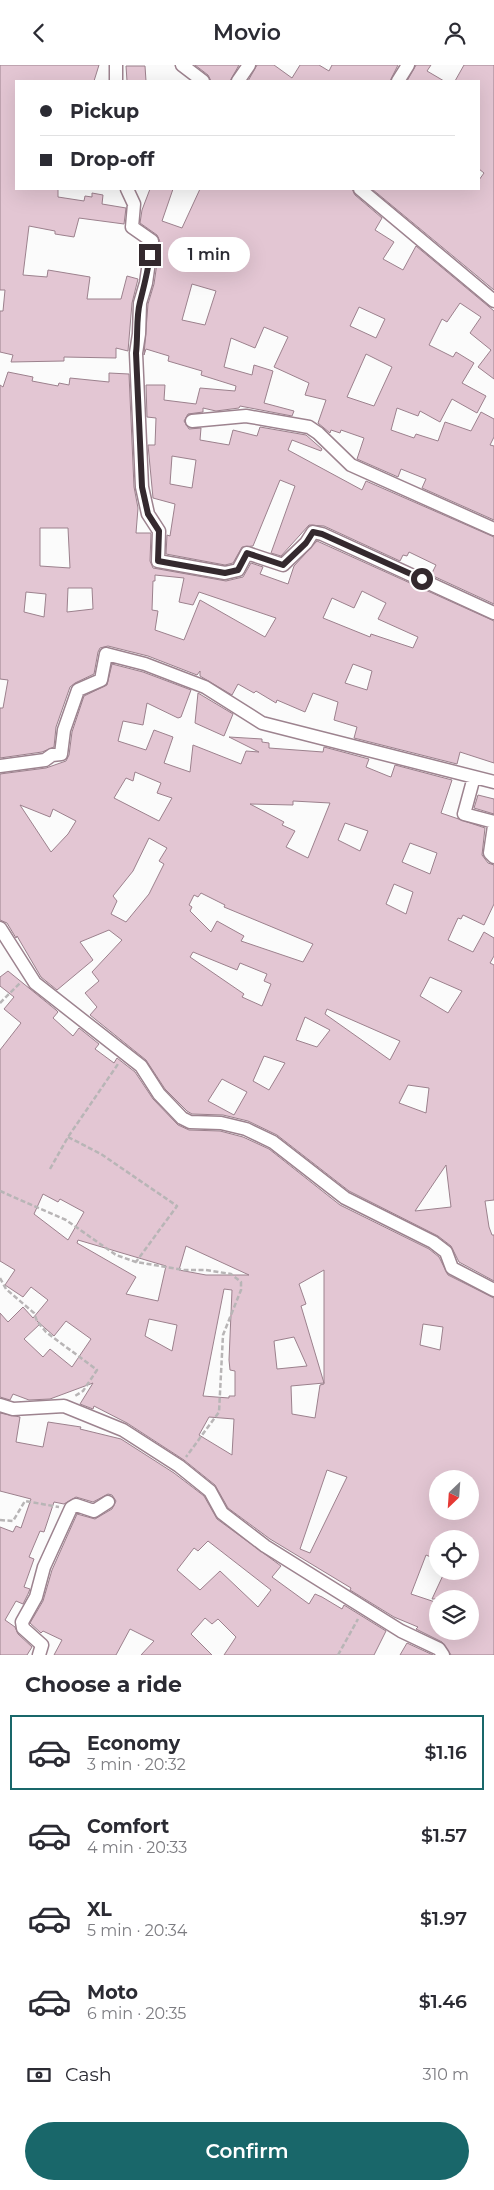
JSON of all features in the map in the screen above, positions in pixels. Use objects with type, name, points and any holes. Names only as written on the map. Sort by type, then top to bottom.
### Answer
[{"type":"street","points":[[116,65],[116,80]]},
{"type":"street","points":[[182,65],[202,80]]},
{"type":"street","points":[[239,80],[249,65]]},
{"type":"street","points":[[399,80],[408,65]]},
{"type":"street","points":[[127,190],[134,204],[132,227],[152,241],[146,283],[140,303],[136,353],[142,487],[148,514],[159,531],[158,561],[225,573],[238,570],[247,553],[283,565],[306,543],[313,532],[322,534],[494,613]]},
{"type":"street","points":[[361,190],[494,301]]},
{"type":"street","points":[[192,421],[246,416],[309,427],[352,465],[494,529]]},
{"type":"street","points":[[0,766],[45,760],[52,755],[61,753],[64,731],[78,690],[101,680],[106,654],[144,664],[206,687],[262,723],[494,782]]},
{"type":"street","points":[[474,777],[464,814],[494,822]]},
{"type":"street","points":[[494,827],[490,853],[494,857]]},
{"type":"street","points":[[0,928],[35,983],[141,1066],[159,1094],[182,1117],[190,1122],[221,1123],[246,1129],[273,1142],[344,1198],[433,1242],[446,1252],[452,1268],[494,1290]]},
{"type":"street","points":[[0,1405],[12,1409],[68,1408],[123,1430],[179,1466],[210,1491],[222,1513],[265,1546],[364,1609],[401,1631],[438,1649],[444,1655]]},
{"type":"street","points":[[39,1655],[42,1645],[23,1628],[22,1622],[36,1597],[44,1567],[71,1509],[76,1505],[94,1511],[108,1502]]},
{"type":"path","points":[[0,1003],[30,975]]},
{"type":"path","points":[[50,1169],[68,1137],[125,1054]]},
{"type":"path","points":[[68,1137],[108,1159],[177,1206],[136,1263]]},
{"type":"path","points":[[0,1191],[66,1220],[116,1255],[136,1263],[231,1274],[241,1282],[241,1291],[223,1335],[219,1412],[179,1466]]},
{"type":"path","points":[[0,1278],[6,1289],[34,1313],[37,1321],[46,1332],[97,1370],[68,1408]]},
{"type":"path","points":[[0,1520],[13,1521],[25,1501],[71,1509]]},
{"type":"path","points":[[338,1655],[364,1609]]},
{"type":"building","points":[[0,65],[99,65],[94,80],[15,80],[15,190],[58,190],[58,197],[84,201],[85,196],[92,197],[92,193],[103,195],[102,204],[126,208],[124,224],[79,218],[74,237],[55,234],[55,231],[29,226],[23,275],[47,277],[48,270],[90,277],[87,299],[121,299],[127,276],[138,279],[132,303],[128,351],[116,348],[116,358],[64,357],[64,361],[11,362],[13,355],[0,352],[0,311],[3,311],[5,290],[0,290]]},
{"type":"building","points":[[195,65],[239,65],[231,80],[210,80],[208,75]]},
{"type":"building","points":[[257,65],[274,65],[292,78],[300,65],[319,65],[329,71],[332,65],[398,65],[390,80],[249,80]]},
{"type":"building","points":[[416,65],[431,65],[427,71],[442,80],[408,80]]},
{"type":"building","points":[[464,65],[494,65],[494,290],[373,190],[480,190],[480,179],[484,173],[480,170],[480,80],[456,80]]},
{"type":"building","points":[[126,66],[145,66],[146,80],[127,80]]},
{"type":"building","points":[[150,190],[173,190],[162,221],[182,228],[200,190],[352,190],[355,195],[382,218],[375,230],[394,242],[383,259],[403,270],[416,246],[494,311],[494,379],[478,367],[491,350],[470,333],[481,317],[460,303],[447,322],[442,319],[429,345],[453,357],[456,352],[474,363],[462,383],[486,396],[477,413],[452,399],[440,422],[420,411],[418,416],[397,408],[391,430],[414,438],[416,434],[438,441],[445,422],[471,431],[481,412],[494,419],[494,437],[490,445],[494,446],[494,520],[422,488],[426,479],[401,469],[398,477],[357,459],[364,438],[341,430],[340,433],[331,430],[330,433],[318,423],[326,400],[305,395],[309,383],[274,367],[288,337],[264,327],[255,348],[231,338],[224,367],[252,375],[254,365],[273,371],[264,403],[294,411],[292,416],[240,406],[239,408],[216,411],[203,408],[203,412],[188,414],[184,421],[189,429],[201,428],[200,440],[229,445],[233,430],[257,436],[260,427],[306,435],[322,449],[321,451],[292,440],[288,450],[362,490],[366,481],[494,537],[494,604],[431,575],[436,565],[409,552],[407,556],[403,555],[400,561],[324,526],[309,525],[281,556],[271,553],[295,486],[280,480],[253,546],[242,547],[233,563],[225,565],[166,554],[167,535],[170,536],[175,504],[153,498],[148,445],[155,445],[156,418],[147,417],[146,385],[165,385],[164,400],[196,404],[200,388],[235,391],[236,386],[201,375],[202,371],[168,361],[169,356],[146,349],[144,355],[148,304],[154,284],[160,242],[157,235],[140,223],[142,210]],"holes":[[[192,284],[216,291],[205,325],[182,320]],[[359,307],[385,319],[376,338],[350,326]],[[366,354],[392,367],[374,406],[347,397]],[[172,456],[196,460],[192,488],[170,484]]]},
{"type":"building","points":[[8,372],[33,377],[32,381],[58,386],[59,383],[69,385],[70,378],[109,382],[109,373],[129,374],[134,487],[138,508],[136,533],[151,533],[150,561],[153,568],[226,581],[243,577],[251,563],[263,567],[260,574],[288,584],[294,566],[317,541],[494,621],[494,763],[460,752],[457,764],[354,738],[357,727],[334,720],[338,702],[313,693],[305,712],[277,700],[276,703],[256,691],[254,693],[238,684],[232,695],[200,676],[200,671],[197,675],[148,656],[108,646],[100,648],[98,652],[94,674],[70,687],[56,727],[54,747],[42,752],[0,758],[0,708],[3,708],[8,680],[0,679],[0,385],[3,387]],"holes":[[[40,528],[68,528],[70,568],[40,566]],[[155,575],[184,578],[179,602],[193,605],[199,592],[276,618],[265,637],[200,600],[184,640],[155,630],[158,611],[152,610],[153,581],[155,581]],[[68,588],[92,588],[93,609],[67,612]],[[362,591],[386,603],[378,619],[418,637],[413,648],[371,634],[370,637],[323,618],[332,598],[354,608]],[[26,592],[46,594],[44,617],[24,612]],[[353,664],[372,671],[367,690],[345,683]]]},
{"type":"building","points":[[112,664],[143,672],[191,690],[181,717],[178,718],[147,703],[143,725],[123,721],[118,741],[146,750],[154,730],[173,737],[164,763],[190,772],[193,745],[241,764],[246,751],[259,752],[229,737],[262,739],[262,742],[269,743],[269,748],[323,752],[324,747],[369,759],[366,767],[391,777],[395,765],[452,780],[441,813],[485,828],[482,855],[488,863],[494,865],[494,904],[484,925],[463,915],[461,919],[458,918],[448,940],[473,952],[484,932],[494,938],[494,956],[490,963],[494,965],[494,1200],[485,1201],[489,1227],[492,1235],[494,1235],[494,1281],[459,1262],[451,1246],[438,1236],[349,1191],[277,1135],[248,1121],[223,1115],[192,1114],[187,1111],[165,1089],[146,1060],[90,1015],[97,1007],[85,993],[99,981],[92,972],[122,940],[109,930],[80,942],[93,960],[57,990],[41,977],[17,936],[16,938],[7,923],[0,920],[0,774],[46,768],[66,761],[69,755],[72,732],[84,696],[107,685]],"holes":[[[135,772],[161,783],[157,793],[172,798],[159,821],[114,798],[126,778],[133,781]],[[293,801],[330,803],[308,858],[286,847],[295,831],[282,825],[284,822],[250,804],[293,805]],[[20,805],[50,817],[53,809],[76,821],[68,834],[51,852]],[[345,823],[368,831],[360,851],[338,840]],[[149,838],[167,848],[159,861],[164,864],[149,894],[126,922],[111,914],[117,901],[113,896],[133,871]],[[410,843],[437,853],[430,874],[402,862]],[[394,884],[413,892],[406,914],[386,904]],[[201,893],[225,905],[224,907],[313,944],[303,962],[241,941],[244,936],[217,921],[211,932],[190,911],[192,907],[189,905],[194,895],[198,897]],[[193,952],[237,970],[240,963],[267,974],[264,981],[271,984],[262,1006],[242,997],[244,994],[190,957]],[[430,977],[462,991],[448,1013],[420,996]],[[327,1009],[400,1041],[390,1060],[325,1014]],[[305,1017],[330,1030],[317,1047],[296,1040]],[[264,1056],[285,1063],[269,1090],[253,1081]],[[222,1079],[247,1092],[234,1115],[208,1101]],[[408,1085],[429,1088],[426,1113],[399,1103]],[[446,1165],[451,1207],[415,1211]]]},
{"type":"building","points":[[198,693],[233,714],[224,736],[195,723]]},
{"type":"building","points":[[478,795],[494,799],[494,814],[474,808]]},
{"type":"building","points":[[8,971],[58,1012],[53,1018],[73,1036],[79,1028],[99,1044],[95,1049],[114,1063],[117,1058],[135,1072],[153,1099],[178,1125],[189,1130],[220,1131],[243,1137],[269,1149],[340,1205],[429,1249],[439,1257],[448,1275],[494,1298],[494,1655],[451,1655],[442,1642],[438,1640],[479,1640],[479,1590],[436,1590],[441,1580],[479,1580],[479,1530],[429,1530],[429,1556],[426,1555],[411,1594],[429,1600],[429,1636],[416,1629],[418,1627],[394,1617],[350,1590],[351,1588],[270,1539],[228,1508],[215,1485],[184,1460],[127,1423],[94,1406],[93,1409],[80,1404],[93,1383],[50,1399],[29,1400],[13,1394],[10,1400],[0,1397],[0,1313],[8,1322],[23,1307],[33,1318],[48,1300],[31,1287],[23,1297],[5,1285],[15,1270],[0,1261],[0,1050],[21,1023],[4,1009],[14,997],[0,986],[0,977]],"holes":[[[43,1194],[58,1202],[60,1199],[84,1212],[68,1240],[34,1214]],[[78,1240],[166,1266],[158,1301],[126,1294],[136,1277],[77,1243]],[[186,1246],[249,1275],[206,1275],[179,1270]],[[324,1270],[324,1383],[301,1306],[306,1304],[299,1284]],[[224,1289],[232,1290],[229,1360],[230,1370],[235,1371],[235,1396],[229,1396],[229,1398],[203,1396]],[[149,1319],[177,1325],[172,1351],[145,1336]],[[37,1321],[54,1336],[66,1321],[91,1339],[72,1367],[50,1349],[43,1357],[24,1339],[40,1324]],[[423,1324],[443,1327],[440,1350],[420,1345]],[[294,1337],[307,1366],[277,1369],[274,1341]],[[324,1384],[320,1385],[315,1418],[292,1414],[291,1386]],[[209,1417],[234,1419],[232,1455],[199,1435]],[[327,1470],[347,1477],[310,1553],[300,1549]]]},
{"type":"building","points":[[0,1413],[20,1417],[16,1442],[43,1447],[48,1422],[81,1427],[80,1429],[121,1439],[174,1473],[204,1496],[217,1519],[281,1566],[272,1577],[309,1604],[315,1594],[342,1609],[344,1605],[386,1631],[374,1655],[224,1655],[236,1637],[218,1619],[212,1624],[205,1618],[191,1634],[212,1655],[141,1655],[154,1641],[130,1629],[116,1655],[54,1655],[62,1640],[43,1631],[41,1633],[30,1623],[43,1601],[52,1570],[77,1514],[95,1519],[112,1509],[116,1501],[112,1495],[108,1494],[93,1502],[76,1497],[64,1504],[54,1502],[44,1532],[40,1531],[29,1557],[34,1559],[24,1587],[30,1589],[28,1594],[23,1604],[16,1601],[5,1620],[15,1627],[18,1634],[32,1647],[27,1655],[0,1655],[0,1527],[13,1532],[16,1526],[21,1528],[31,1499],[0,1491]],"holes":[[[208,1541],[271,1590],[258,1607],[220,1571],[200,1590],[177,1570],[194,1548],[198,1551]]]},
{"type":"building","points":[[407,1643],[433,1655],[400,1655]]},
{"type":"route","points":[[150,255],[146,283],[140,303],[136,353],[142,487],[148,514],[159,531],[158,561],[225,573],[238,570],[247,553],[283,565],[306,543],[313,532],[322,534],[422,579]]}]
